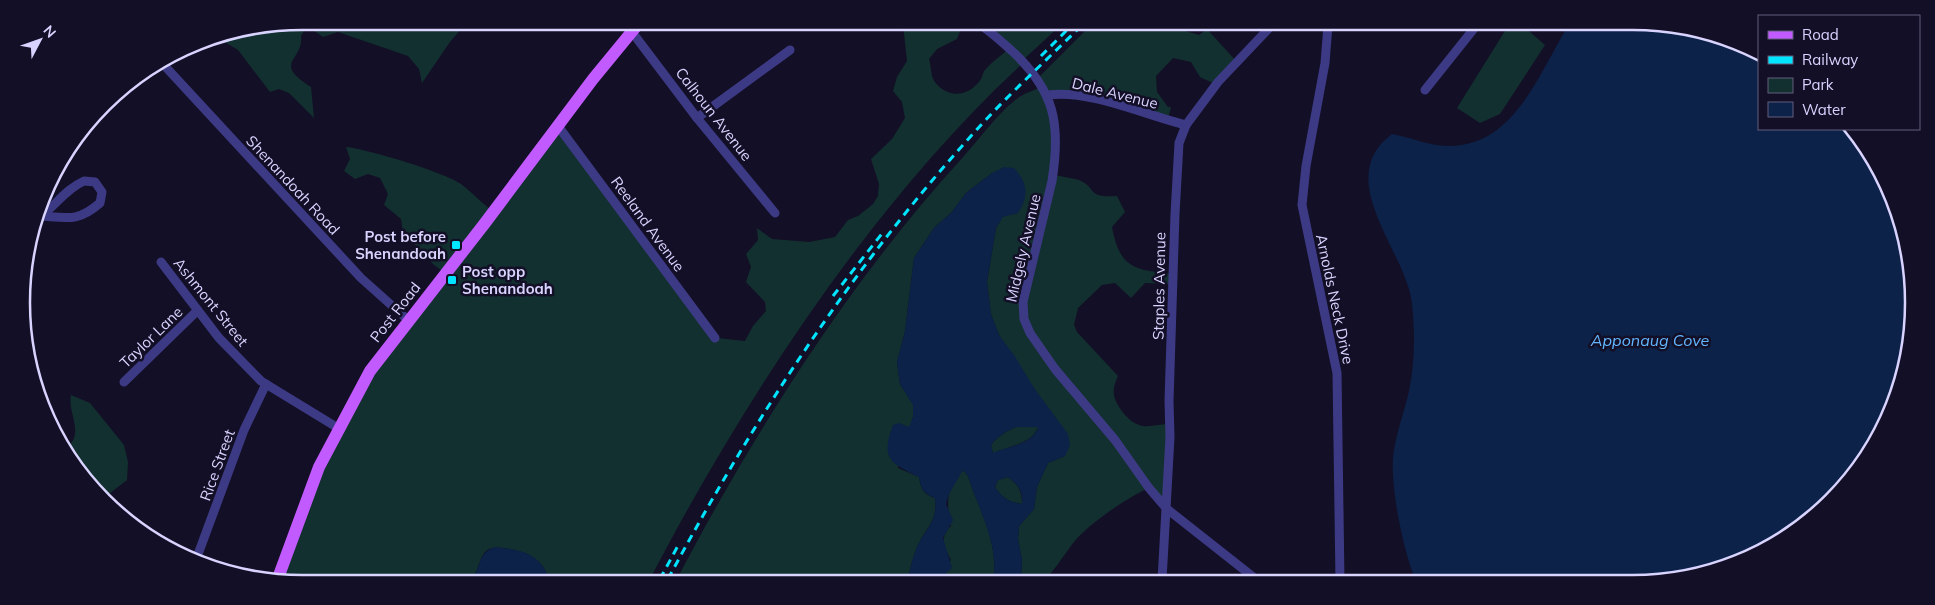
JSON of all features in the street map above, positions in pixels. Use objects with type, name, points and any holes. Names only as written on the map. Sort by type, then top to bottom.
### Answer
[{"type":"main road","name":"Post Road","points":[[280,574],[319,467],[338,428],[370,371],[634,30]]},
{"type":"street","name":"Calhoun Avenue","points":[[638,30],[697,118],[775,213]]},
{"type":"street","points":[[986,30],[1023,61],[1040,81],[1048,95]]},
{"type":"street","name":"Staples Avenue","points":[[1162,575],[1167,509],[1175,214],[1179,143],[1186,125],[1223,76],[1267,30]]},
{"type":"street","name":"Arnolds Neck Drive","points":[[1328,30],[1325,63],[1306,166],[1302,204],[1338,374],[1340,575]]},
{"type":"street","points":[[1424,90],[1473,30]]},
{"type":"street","points":[[697,118],[790,50]]},
{"type":"street","name":"Shenandoah Road","points":[[166,67],[361,278],[408,320]]},
{"type":"street","name":"Dale Avenue","points":[[1048,95],[1061,93],[1094,100],[1186,125]]},
{"type":"street","name":"Midgely Avenue","points":[[1048,95],[1054,118],[1055,163],[1024,302],[1024,319],[1035,341],[1055,368],[1115,440],[1149,488],[1167,509],[1251,575]]},
{"type":"street","name":"Reeland Avenue","points":[[558,126],[715,338]]},
{"type":"street","points":[[43,217],[77,218],[86,215],[100,203],[102,192],[95,182],[84,182],[75,185],[45,212]]},
{"type":"street","name":"Ashmont Street","points":[[161,262],[219,338],[266,384],[338,428]]},
{"type":"street","name":"Taylor Lane","points":[[124,382],[197,311]]},
{"type":"street","name":"Rice Street","points":[[198,554],[244,430],[266,384]]},
{"type":"green space","points":[[304,30],[301,36],[301,45],[291,66],[293,72],[311,87],[314,118],[289,93],[279,89],[270,92],[238,50],[224,41],[267,32]]},
{"type":"green space","points":[[313,30],[460,30],[422,83],[419,69],[408,56],[338,32],[323,37]]},
{"type":"green space","points":[[904,30],[961,30],[957,39],[937,49],[929,59],[933,79],[938,86],[950,93],[964,93],[976,85],[991,63],[1009,48],[986,30],[1056,30],[1023,60],[1023,63],[968,117],[864,239],[770,373],[727,442],[652,575],[548,575],[542,565],[531,556],[511,549],[498,548],[491,548],[485,552],[474,575],[281,574],[324,458],[392,341],[445,273],[434,265],[403,232],[401,219],[384,205],[388,194],[380,178],[368,174],[355,179],[344,171],[350,159],[346,147],[370,152],[439,173],[461,184],[493,211],[560,126],[717,338],[745,341],[753,326],[766,311],[765,302],[746,282],[751,267],[746,254],[758,240],[757,228],[772,239],[809,242],[835,237],[848,220],[858,216],[873,204],[878,196],[879,184],[871,159],[892,139],[905,118],[902,102],[893,91],[897,77],[907,61]]},
{"type":"green space","points":[[1086,30],[1182,30],[1199,35],[1208,30],[1236,61],[1217,85],[1200,77],[1191,62],[1173,58],[1156,76],[1157,92],[1168,107],[1171,107],[1168,119],[1092,98],[1049,96],[1055,175],[1079,180],[1096,194],[1117,196],[1125,212],[1112,227],[1115,241],[1125,260],[1140,269],[1175,274],[1173,284],[1145,283],[1131,298],[1115,283],[1102,285],[1078,308],[1074,325],[1077,332],[1118,376],[1114,386],[1114,395],[1115,400],[1125,415],[1138,425],[1143,426],[1170,424],[1167,505],[1147,489],[1129,498],[1080,535],[1049,575],[1021,575],[1022,560],[1018,539],[1019,526],[1034,509],[1037,487],[1048,463],[1065,456],[1041,399],[999,335],[991,314],[987,282],[996,228],[1003,216],[1018,213],[992,173],[966,193],[951,213],[934,228],[914,258],[905,331],[897,362],[900,384],[913,404],[913,417],[898,468],[919,477],[923,490],[935,498],[936,506],[931,523],[918,545],[909,575],[679,575],[738,468],[807,359],[844,305],[922,203],[999,115],[1021,96],[1042,87],[1038,78]]},
{"type":"green space","points":[[1506,30],[1528,30],[1545,45],[1500,114],[1480,123],[1457,108]]},
{"type":"green space","points":[[71,395],[90,403],[124,445],[128,462],[127,480],[109,494],[86,468],[70,444],[74,438],[75,424],[70,402]]},
{"type":"green space","points":[[1016,427],[1038,427],[1031,438],[993,454],[991,445],[1002,434]]},
{"type":"green space","points":[[963,470],[968,476],[987,527],[993,553],[993,575],[941,575],[951,560],[946,551],[944,538],[951,526],[948,503],[950,489],[957,476]]},
{"type":"green space","points":[[1008,477],[1019,488],[1022,504],[1006,499],[995,487],[998,480]]},
{"type":"water","name":"Apponaug Cove","points":[[1566,30],[1668,32],[1703,39],[1720,44],[1758,61],[1758,130],[1843,130],[1859,151],[1877,182],[1891,215],[1903,267],[1905,302],[1903,338],[1891,390],[1868,439],[1849,468],[1837,482],[1798,519],[1753,547],[1720,561],[1668,573],[1632,575],[1414,575],[1399,520],[1393,471],[1396,441],[1409,391],[1412,370],[1414,337],[1412,304],[1407,284],[1377,216],[1370,194],[1369,172],[1375,152],[1392,134],[1433,145],[1448,146],[1471,143],[1491,134],[1507,121],[1535,85]]},
{"type":"water","points":[[1004,167],[1014,168],[1022,179],[1025,195],[1022,207],[1018,213],[1003,217],[996,228],[987,282],[991,314],[999,335],[1034,388],[1068,434],[1070,445],[1065,456],[1048,463],[1037,487],[1034,509],[1019,526],[1018,539],[1022,560],[1021,575],[993,575],[991,540],[968,476],[963,470],[949,494],[946,504],[953,520],[943,538],[952,568],[944,575],[909,575],[918,545],[931,523],[936,506],[935,498],[923,490],[919,477],[895,464],[888,453],[889,437],[893,425],[899,423],[909,427],[913,417],[913,405],[900,384],[897,362],[905,331],[914,258],[934,228],[951,213],[966,193],[992,173]],"holes":[[[1016,427],[1038,427],[1031,438],[993,453],[991,445],[1002,434]],[[1008,477],[1015,483],[1022,495],[1022,504],[1006,499],[995,487],[998,480]]]},
{"type":"water","points":[[495,547],[512,549],[528,554],[540,563],[547,575],[474,575],[484,554]]},
{"type":"railway","points":[[1041,56],[1067,30]]},
{"type":"railway","points":[[670,575],[701,519],[772,400],[850,286],[935,177],[981,125],[1077,30]]},
{"type":"railway","points":[[833,296],[884,231]]},
{"type":"railway","points":[[662,575],[680,542]]},
{"type":"place","name":"Post before Shenandoah","points":[[456,245]]},
{"type":"place","name":"Post opp Shenandoah","points":[[452,280]]}]
